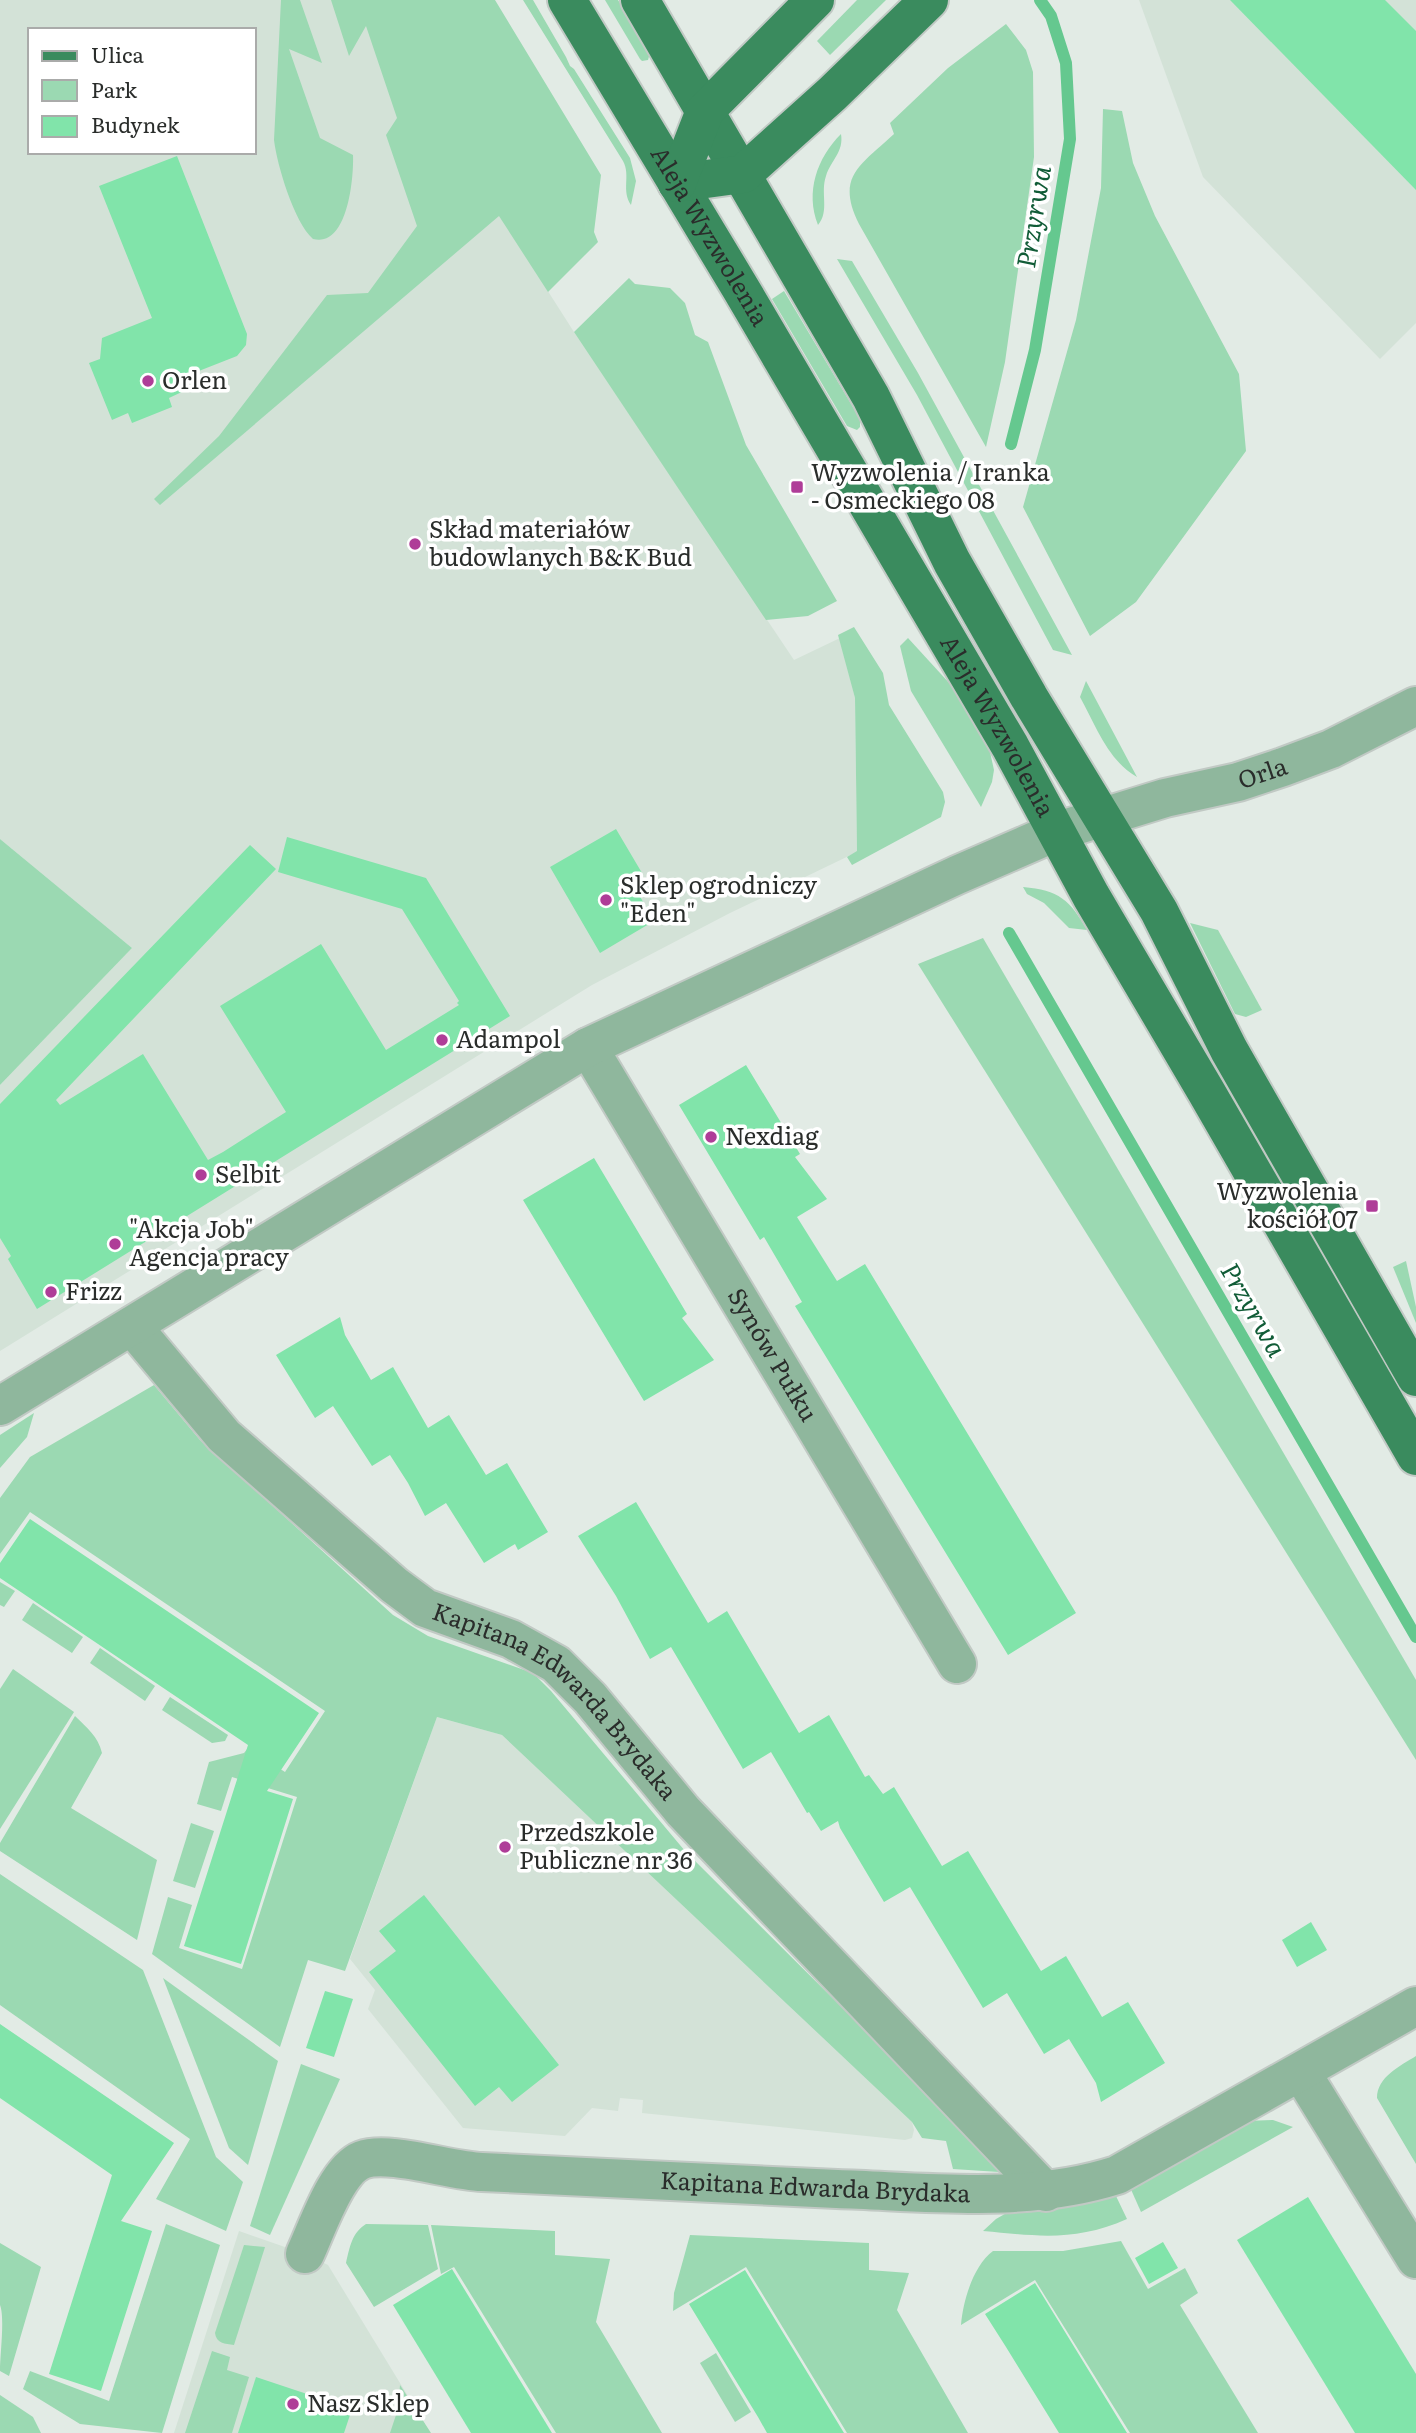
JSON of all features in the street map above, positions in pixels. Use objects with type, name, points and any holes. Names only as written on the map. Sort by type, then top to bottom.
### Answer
[{"type":"main road","name":"Aleja Wyzwolenia","points":[[566,0],[741,289],[1058,831],[1091,896],[1208,1093],[1416,1456]]},
{"type":"main road","name":"Aleja Wyzwolenia","points":[[640,0],[871,397],[946,550],[982,616],[1159,911],[1229,1050],[1416,1377]]},
{"type":"main road","points":[[815,0],[705,111],[677,183],[743,174],[929,0]]},
{"type":"street","name":"Orla","points":[[0,1406],[587,1047],[957,875],[1058,831],[1166,798],[1238,782],[1283,768],[1331,749],[1416,706]]},
{"type":"street","name":"Synów Pułku","points":[[587,1047],[957,1664]]},
{"type":"street","name":"Kapitana Edwarda Brydaka","points":[[132,1326],[224,1436],[394,1585],[425,1608],[511,1639],[556,1664],[597,1706],[683,1811],[1046,2192]]},
{"type":"street","name":"Kapitana Edwarda Brydaka","points":[[305,2254],[340,2179],[360,2161],[380,2157],[472,2172],[983,2194],[1046,2192],[1084,2185],[1117,2175],[1416,2006]]},
{"type":"street","points":[[1301,2072],[1416,2259]]},
{"type":"shaded area","points":[[0,0],[407,0],[500,216],[574,332],[794,660],[840,638],[855,698],[857,852],[730,913],[592,985],[0,1351],[0,1085],[132,948],[0,839]]},
{"type":"shaded area","points":[[1139,0],[1416,0],[1416,323],[1380,359],[1203,177]]},
{"type":"shaded area","name":"Przedszkole Publiczne nr 36","points":[[437,1717],[502,1735],[912,2122],[912,2138],[905,2140],[642,2113],[643,2100],[620,2098],[618,2111],[592,2108],[565,2136],[463,2128],[368,2009],[375,1990],[350,1959]]},
{"type":"shaded area","points":[[239,2231],[328,2265],[425,2424],[422,2433],[174,2433]]},
{"type":"green space","points":[[281,0],[300,0],[322,63],[289,49],[320,138],[353,155],[347,209],[334,233],[325,239],[313,239],[299,220],[276,151],[274,140]]},
{"type":"green space","points":[[331,0],[495,0],[601,175],[594,232],[598,242],[548,292],[499,216],[160,505],[154,499],[219,436],[327,295],[368,293],[417,226],[386,135],[397,118],[366,26],[349,56]]},
{"type":"green space","points":[[523,0],[533,0],[570,66],[630,158],[636,181],[631,205],[623,161]]},
{"type":"green space","points":[[605,0],[618,0],[650,53],[648,60],[640,59]]},
{"type":"green space","points":[[857,0],[886,0],[830,55],[817,41]]},
{"type":"green space","points":[[1006,24],[1026,50],[1033,72],[1034,157],[1005,362],[986,447],[859,224],[852,208],[850,194],[851,183],[862,163],[894,134],[890,123],[948,68]]},
{"type":"green space","points":[[1103,109],[1122,111],[1133,163],[1155,216],[1239,374],[1246,451],[1136,602],[1090,636],[1023,507],[1076,320],[1101,188]]},
{"type":"green space","points":[[841,134],[839,151],[826,176],[824,208],[822,220],[818,225],[813,200],[816,176],[825,154]]},
{"type":"green space","points":[[837,259],[852,261],[918,373],[1072,655],[1053,650],[917,395]]},
{"type":"green space","points":[[629,278],[635,284],[670,288],[685,303],[695,335],[708,342],[746,445],[837,601],[808,616],[766,620],[574,332]]},
{"type":"green space","points":[[784,291],[860,419],[860,427],[857,430],[847,426],[772,299]]},
{"type":"green space","points":[[854,627],[883,673],[889,705],[943,792],[945,802],[941,817],[852,865],[847,857],[857,851],[855,698],[838,635]]},
{"type":"green space","points":[[908,638],[951,685],[990,752],[994,770],[981,807],[911,691],[900,646]]},
{"type":"green space","points":[[1086,681],[1137,777],[1118,762],[1097,730],[1080,697]]},
{"type":"green space","points":[[0,839],[132,948],[0,1085]]},
{"type":"green space","points":[[1023,887],[1046,891],[1062,898],[1075,911],[1087,930],[1069,928],[1044,903],[1027,894]]},
{"type":"green space","points":[[1190,923],[1218,930],[1262,1010],[1246,1017],[1235,1014]]},
{"type":"green space","points":[[983,938],[1416,1680],[1416,1760],[918,964]]},
{"type":"green space","points":[[1406,1261],[1416,1307],[1416,1323],[1393,1267]]},
{"type":"green space","points":[[154,1385],[200,1440],[393,1615],[428,1636],[533,1673],[685,1851],[999,2164],[999,2172],[953,2169],[946,2141],[922,2138],[912,2122],[502,1735],[437,1717],[345,1971],[308,1960],[280,2047],[152,1954],[168,1897],[192,1905],[179,1948],[242,1969],[297,1797],[232,1777],[221,1811],[197,1804],[209,1762],[244,1753],[248,1748],[285,1772],[325,1711],[30,1512],[0,1554],[0,1498],[30,1457]]},
{"type":"green space","points":[[34,1413],[27,1437],[0,1468],[0,1435]]},
{"type":"green space","points":[[0,1582],[15,1591],[4,1607],[0,1605]]},
{"type":"green space","points":[[33,1603],[83,1637],[72,1653],[22,1620]]},
{"type":"green space","points":[[100,1648],[155,1686],[145,1701],[90,1663]]},
{"type":"green space","points":[[13,1669],[74,1712],[0,1829],[0,1689]]},
{"type":"green space","points":[[170,1697],[228,1735],[225,1741],[212,1743],[162,1710]]},
{"type":"green space","points":[[75,1716],[95,1737],[102,1753],[71,1808],[157,1860],[137,1940],[0,1851],[0,1843]]},
{"type":"green space","points":[[191,1823],[214,1831],[195,1888],[173,1881]]},
{"type":"green space","points":[[0,1874],[143,1970],[216,2157],[243,2182],[226,2231],[156,2199],[190,2139],[0,2005]]},
{"type":"green space","points":[[163,1978],[278,2061],[248,2165],[229,2148]]},
{"type":"green space","points":[[1416,2056],[1416,2164],[1377,2098],[1385,2078]]},
{"type":"green space","points":[[301,2064],[340,2079],[270,2235],[250,2226]]},
{"type":"green space","points":[[1273,2120],[1293,2127],[1141,2212],[1129,2185],[1245,2121]]},
{"type":"green space","points":[[1109,2194],[1116,2196],[1127,2219],[1090,2231],[1056,2236],[983,2231],[1010,2211],[1090,2203]]},
{"type":"green space","points":[[166,2224],[220,2245],[162,2433],[80,2424],[23,2389],[30,2371],[109,2401]]},
{"type":"green space","points":[[366,2224],[428,2225],[438,2269],[374,2307],[346,2263],[355,2236]]},
{"type":"green space","points":[[431,2225],[555,2231],[555,2255],[610,2259],[596,2322],[662,2433],[556,2433],[454,2267],[441,2274]]},
{"type":"green space","points":[[690,2235],[869,2243],[869,2270],[909,2273],[897,2310],[968,2433],[847,2433],[746,2267],[673,2311],[674,2293]]},
{"type":"green space","points":[[1121,2241],[1148,2289],[1185,2268],[1198,2293],[1180,2305],[1258,2433],[1130,2433],[1035,2280],[961,2325],[970,2285],[980,2266],[993,2251],[1063,2251]]},
{"type":"green space","points":[[0,2243],[41,2267],[9,2376],[0,2371]]},
{"type":"green space","points":[[244,2245],[265,2247],[234,2345],[231,2345],[219,2341],[215,2333]]},
{"type":"green space","points":[[212,2351],[230,2357],[227,2370],[249,2377],[232,2433],[185,2433]]},
{"type":"green space","points":[[716,2353],[751,2412],[735,2422],[700,2363]]},
{"type":"green space","points":[[400,2385],[431,2433],[390,2433],[398,2409]]},
{"type":"green space","points":[[0,2395],[33,2417],[41,2433],[0,2433]]},
{"type":"building","points":[[1230,0],[1385,0],[1416,31],[1416,190]]},
{"type":"building","points":[[177,156],[247,334],[246,345],[237,356],[181,378],[186,390],[169,398],[172,407],[132,423],[128,413],[112,420],[89,363],[100,359],[102,338],[152,318],[99,186]]},
{"type":"building","name":"Sklep ogrodniczy \"Eden\"","points":[[616,829],[642,873],[630,879],[654,921],[600,953],[550,867]]},
{"type":"building","points":[[287,837],[426,878],[510,1016],[37,1309],[8,1259],[11,1256],[0,1238],[0,1104],[250,845],[276,869],[56,1100],[60,1105],[143,1054],[208,1160],[223,1152],[286,1112],[220,1006],[321,944],[386,1050],[459,1005],[402,909],[278,872]]},
{"type":"building","points":[[746,1065],[800,1154],[795,1157],[827,1199],[797,1217],[837,1281],[865,1264],[1076,1613],[1008,1655],[795,1306],[802,1302],[764,1237],[760,1240],[679,1105]]},
{"type":"building","points":[[594,1158],[687,1314],[682,1318],[714,1360],[644,1401],[523,1200]]},
{"type":"building","points":[[340,1317],[345,1335],[371,1380],[393,1367],[428,1428],[449,1415],[486,1475],[507,1463],[548,1532],[518,1550],[515,1544],[484,1563],[446,1503],[425,1516],[390,1455],[372,1466],[333,1406],[315,1418],[276,1355]]},
{"type":"building","points":[[636,1502],[708,1623],[727,1611],[799,1733],[829,1715],[865,1777],[869,1775],[883,1794],[894,1787],[942,1866],[968,1851],[1041,1971],[1066,1956],[1102,2017],[1128,2002],[1165,2063],[1101,2102],[1096,2083],[1069,2039],[1044,2054],[1007,1993],[983,2008],[910,1887],[884,1902],[838,1821],[821,1831],[809,1812],[807,1813],[771,1752],[743,1769],[671,1647],[650,1659],[616,1596],[578,1536]]},
{"type":"building","points":[[30,1519],[319,1713],[267,1791],[293,1799],[241,1964],[184,1946],[248,1745],[0,1578],[0,1563]]},
{"type":"building","points":[[424,1895],[559,2065],[512,2102],[499,2087],[475,2106],[369,1972],[396,1951],[379,1931]]},
{"type":"building","points":[[1311,1922],[1327,1950],[1297,1967],[1282,1940]]},
{"type":"building","points":[[325,1991],[353,1999],[334,2057],[306,2048]]},
{"type":"building","points":[[0,2024],[174,2143],[121,2221],[152,2231],[101,2391],[49,2374],[112,2175],[0,2098]]},
{"type":"building","points":[[1308,2197],[1416,2374],[1416,2433],[1355,2433],[1237,2240]]},
{"type":"building","points":[[1163,2242],[1178,2268],[1149,2284],[1135,2258]]},
{"type":"building","points":[[452,2269],[552,2433],[471,2433],[393,2305]]},
{"type":"building","points":[[745,2270],[844,2433],[767,2433],[689,2304]]},
{"type":"building","points":[[1035,2283],[1127,2433],[1059,2433],[985,2314]]},
{"type":"building","name":"Nasz Sklep","points":[[256,2377],[352,2409],[344,2433],[238,2433]]},
{"type":"waterway","name":"Przyrwa","points":[[1011,444],[1035,350],[1070,139],[1066,63],[1051,16],[1040,0]]},
{"type":"waterway","name":"Przyrwa","points":[[1009,933],[1416,1637]]},
{"type":"place","name":"Orlen","points":[[148,381]]},
{"type":"place","name":"Wyzwolenia / Iranka - Osmeckiego 08","points":[[797,487]]},
{"type":"place","name":"Skład materiałów budowlanych B&K Bud","points":[[415,544]]},
{"type":"place","name":"Sklep ogrodniczy \"Eden\"","points":[[606,900]]},
{"type":"place","name":"Adampol","points":[[442,1040]]},
{"type":"place","name":"Nexdiag","points":[[711,1137]]},
{"type":"place","name":"Selbit","points":[[201,1175]]},
{"type":"place","name":"Wyzwolenia kościół 07","points":[[1372,1206]]},
{"type":"place","name":"\"Akcja Job\" Agencja pracy","points":[[115,1244]]},
{"type":"place","name":"Frizz","points":[[51,1292]]},
{"type":"place","name":"Przedszkole Publiczne nr 36","points":[[505,1847]]},
{"type":"place","name":"Nasz Sklep","points":[[293,2404]]}]
